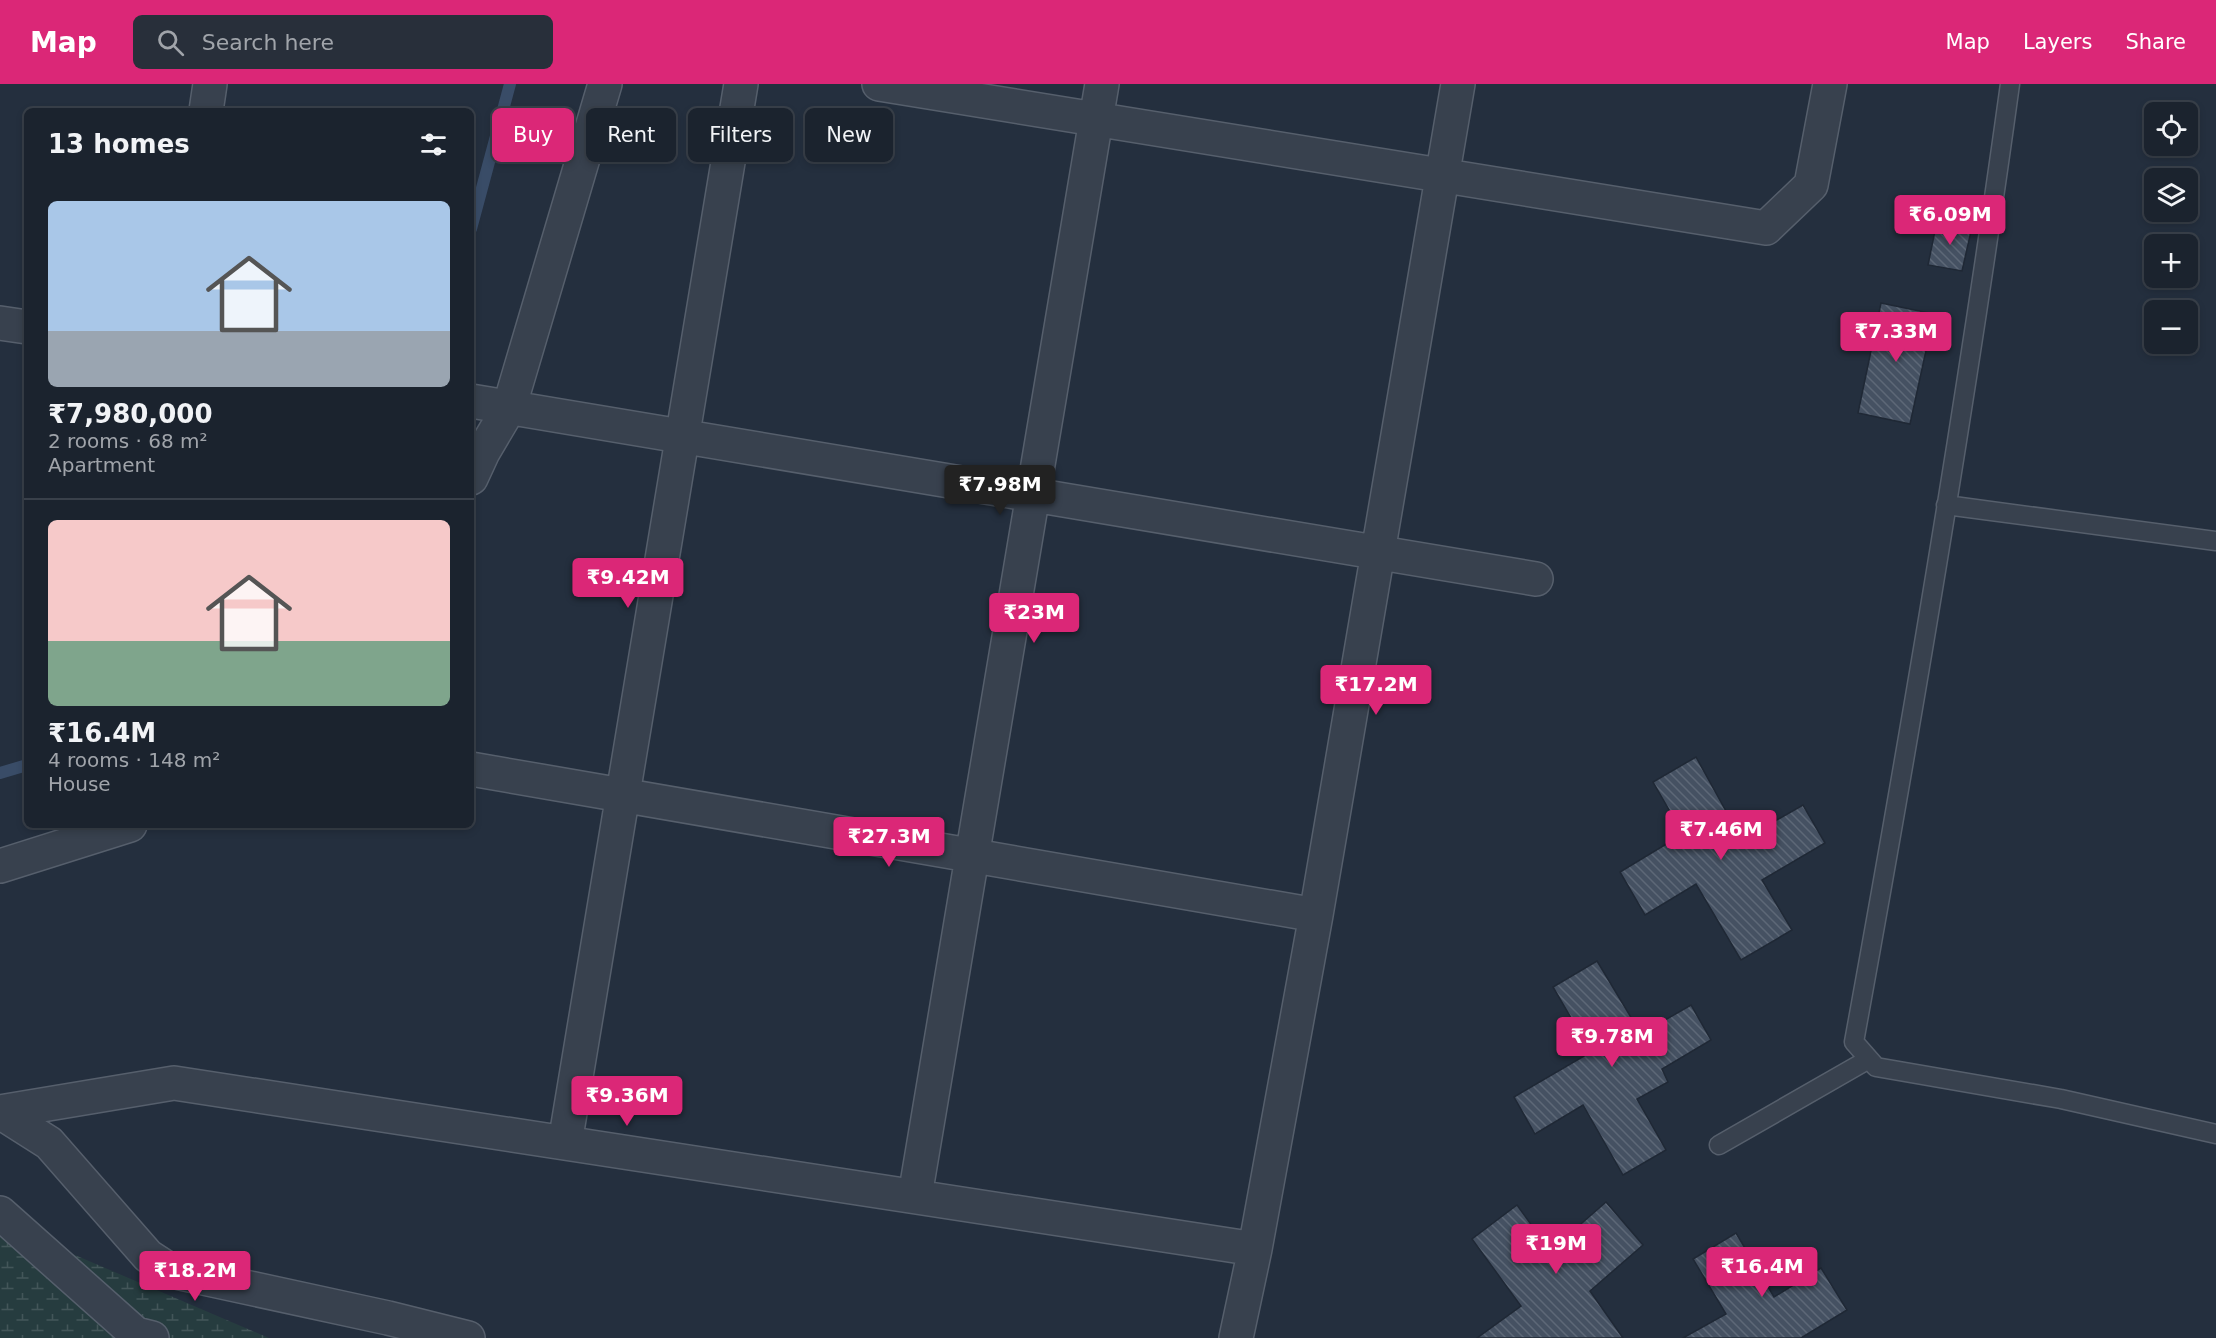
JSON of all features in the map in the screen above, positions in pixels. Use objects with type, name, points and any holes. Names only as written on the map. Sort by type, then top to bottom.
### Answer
[{"type":"street","points":[[206,108],[210,84]]},
{"type":"street","points":[[474,472],[509,408],[605,84]]},
{"type":"street","points":[[565,1143],[741,84]]},
{"type":"street","points":[[879,84],[1766,228],[1811,185],[1830,84]]},
{"type":"street","points":[[915,1196],[1102,84]]},
{"type":"street","points":[[1236,1338],[1255,1249],[1316,915],[1458,84]]},
{"type":"street","points":[[0,323],[24,327]]},
{"type":"street","points":[[474,401],[1536,579]]},
{"type":"street","points":[[474,770],[1316,915]]},
{"type":"street","points":[[0,866],[120,828]]},
{"type":"street","points":[[0,1112],[174,1083],[1255,1249]]},
{"type":"street","points":[[0,1112],[49,1143],[148,1256],[171,1271],[388,1318],[468,1338]]},
{"type":"street","points":[[0,1213],[136,1334],[152,1338]]},
{"type":"lane","points":[[2010,84],[1985,267],[1896,808],[1854,1042],[1876,1068],[2061,1099],[2216,1134]]},
{"type":"lane","points":[[1946,505],[2216,541]]},
{"type":"lane","points":[[1719,1145],[1869,1059]]},
{"type":"green space","points":[[0,1223],[269,1338],[0,1338]]},
{"type":"building","points":[[1937,221],[1972,227],[1962,271],[1928,265]]},
{"type":"building","points":[[1881,303],[1934,314],[1910,424],[1858,413]]},
{"type":"building","points":[[1696,757],[1742,840],[1803,805],[1825,843],[1762,880],[1792,930],[1741,960],[1696,884],[1645,915],[1620,872],[1683,834],[1653,782]]},
{"type":"building","points":[[1597,961],[1641,1034],[1691,1005],[1711,1040],[1662,1069],[1668,1082],[1637,1099],[1666,1150],[1623,1175],[1583,1105],[1535,1134],[1514,1097],[1591,1052],[1553,987]]},
{"type":"building","points":[[1606,1202],[1643,1245],[1590,1291],[1623,1338],[1477,1338],[1521,1306],[1472,1239],[1517,1205],[1550,1251]]},
{"type":"building","points":[[1736,1233],[1774,1297],[1821,1268],[1847,1310],[1801,1338],[1683,1338],[1726,1314],[1693,1259]]},
{"type":"waterway","points":[[474,218],[510,84]]},
{"type":"waterway","points":[[0,773],[24,766]]}]
